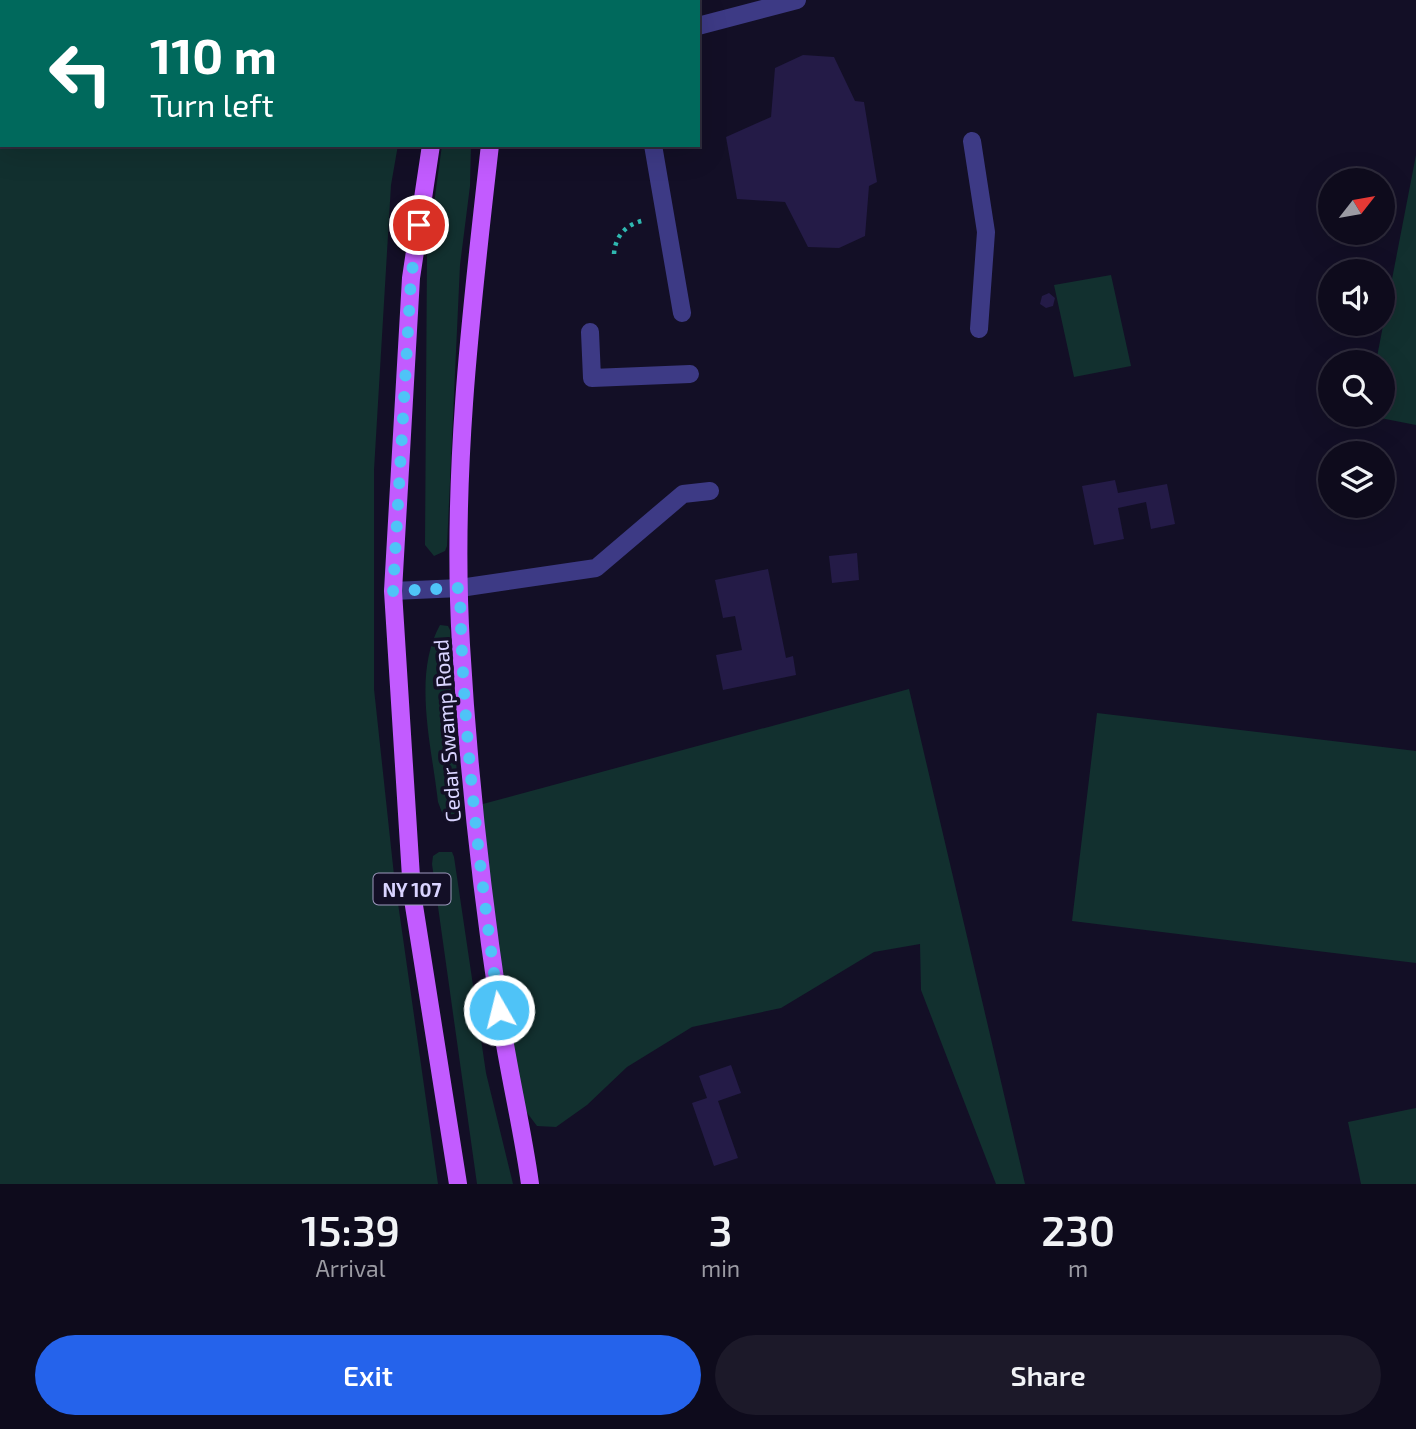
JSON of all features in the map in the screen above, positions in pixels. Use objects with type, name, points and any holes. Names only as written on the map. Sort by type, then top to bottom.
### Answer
[{"type":"main road","name":"Cedar Swamp Road","points":[[431,147],[411,278],[393,591],[412,893],[458,1184]]},
{"type":"main road","name":"Cedar Swamp Road","points":[[490,147],[470,313],[459,516],[461,644],[480,870],[499,1010],[530,1184]]},
{"type":"lane","points":[[700,25],[797,0]]},
{"type":"lane","points":[[972,141],[986,232],[979,329]]},
{"type":"lane","points":[[653,147],[682,313]]},
{"type":"lane","points":[[590,332],[592,378],[690,374]]},
{"type":"lane","points":[[393,591],[460,588],[596,568],[683,494],[709,491]]},
{"type":"path","points":[[614,254],[614,243],[628,226],[664,217]]},
{"type":"green space","points":[[0,147],[398,147],[391,185],[374,470],[374,689],[394,875],[438,1184],[0,1184]]},
{"type":"green space","points":[[442,147],[471,147],[470,186],[460,265],[447,546],[445,551],[434,556],[425,545],[427,255]]},
{"type":"green space","points":[[1416,155],[1416,425],[1395,421],[1395,350],[1378,350],[1381,336],[1395,336],[1395,264]]},
{"type":"green space","points":[[1111,275],[1131,366],[1074,377],[1054,285]]},
{"type":"green space","points":[[440,625],[448,626],[450,630],[451,707],[460,806],[454,814],[443,815],[438,802],[425,688],[432,645]]},
{"type":"green space","points":[[909,689],[1025,1184],[996,1184],[921,990],[920,944],[874,952],[781,1008],[692,1027],[627,1067],[587,1105],[556,1127],[537,1126],[525,1110],[508,1027],[479,805]]},
{"type":"green space","points":[[1097,713],[1416,751],[1416,963],[1072,921]]},
{"type":"green space","points":[[439,852],[452,852],[454,857],[486,1073],[513,1184],[477,1184],[432,864],[433,856]]},
{"type":"green space","points":[[1416,1108],[1416,1184],[1361,1184],[1348,1122]]},
{"type":"building","points":[[803,55],[834,57],[855,101],[864,102],[877,182],[869,186],[865,236],[839,248],[808,247],[785,202],[737,199],[726,137],[771,117],[775,68]]},
{"type":"building","points":[[1049,293],[1055,298],[1053,306],[1046,308],[1040,304],[1042,296]]},
{"type":"building","points":[[1115,480],[1118,493],[1167,484],[1175,524],[1151,529],[1146,502],[1118,508],[1124,539],[1094,545],[1082,486]]},
{"type":"building","points":[[857,553],[859,580],[832,583],[829,556]]},
{"type":"building","points":[[768,569],[786,658],[793,656],[796,675],[723,690],[716,655],[742,650],[735,616],[723,618],[715,580]]},
{"type":"building","points":[[731,1065],[741,1093],[718,1101],[738,1158],[714,1166],[692,1103],[707,1098],[699,1076]]},
{"type":"route","points":[[419,225],[411,278],[393,591],[460,588],[461,644],[480,870],[499,1010]]}]
